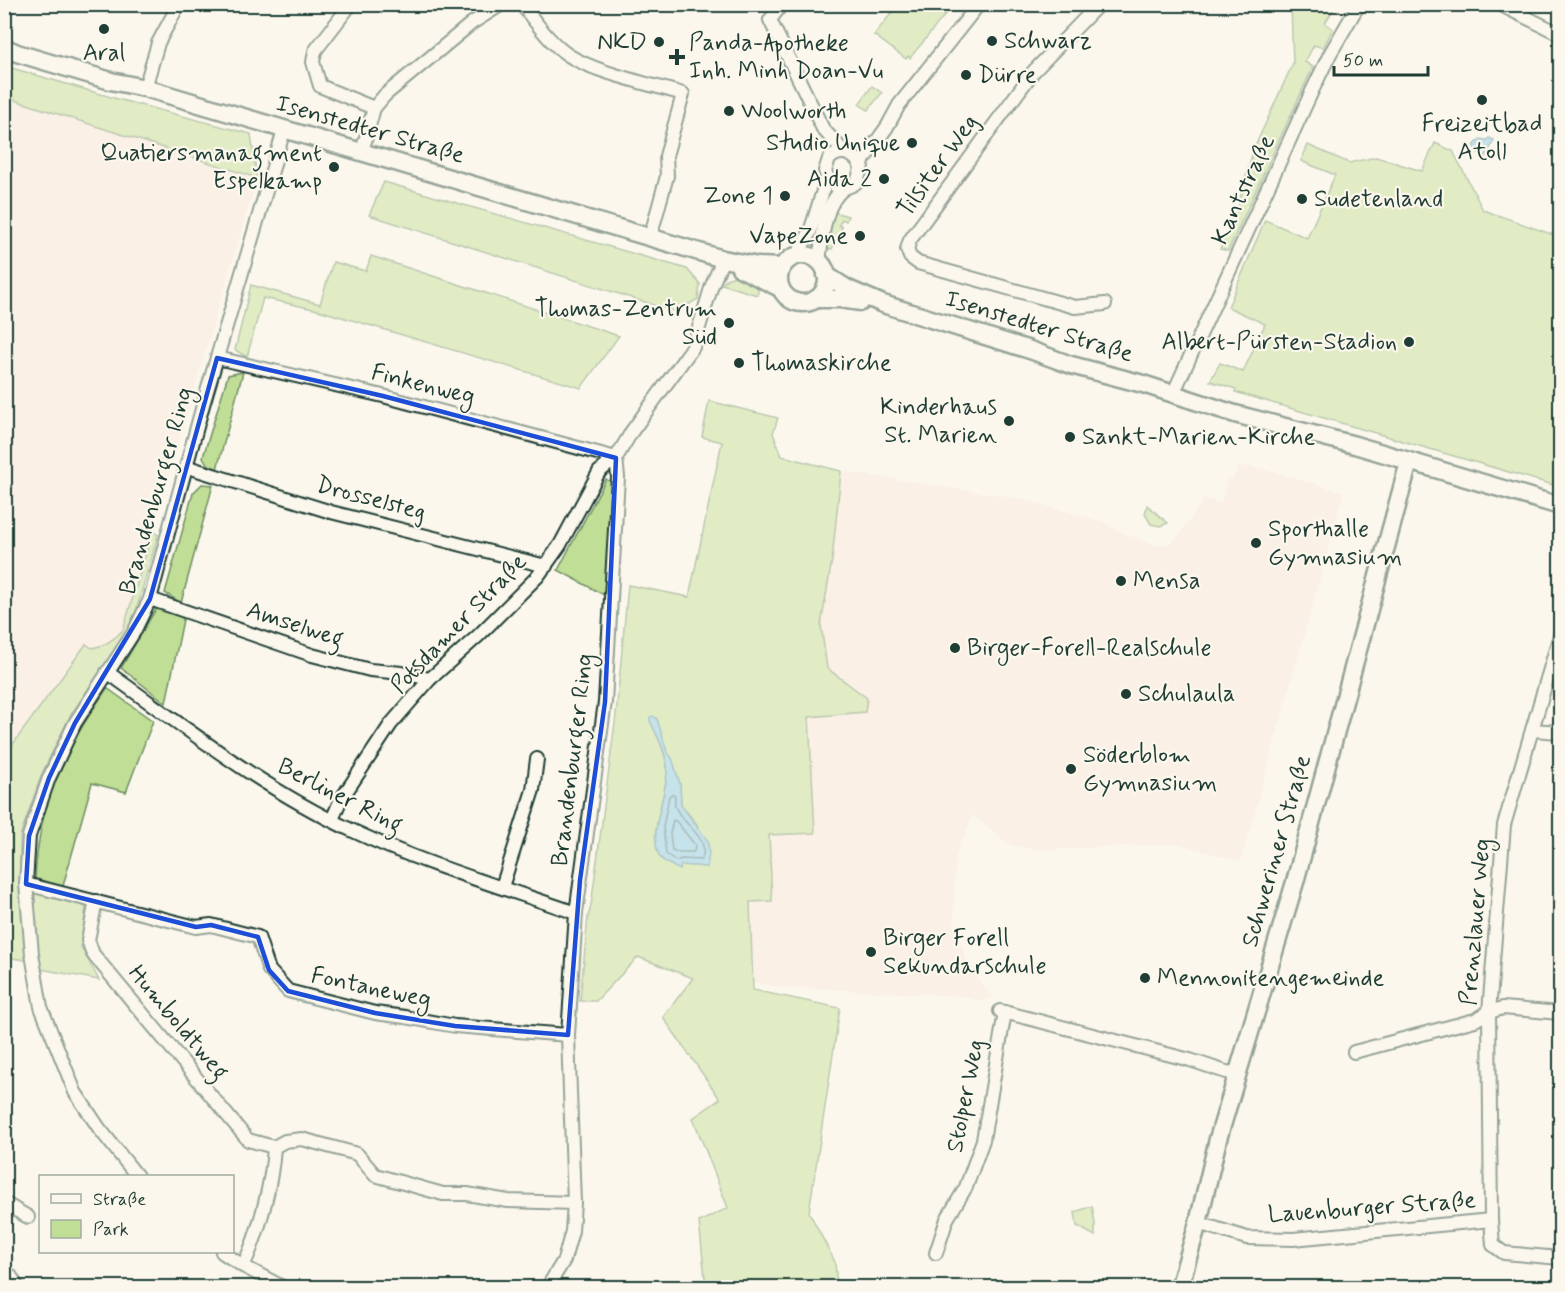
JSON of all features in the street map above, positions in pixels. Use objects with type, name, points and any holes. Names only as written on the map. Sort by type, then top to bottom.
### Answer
[{"type":"street","points":[[4,10],[7,4]]},
{"type":"street","points":[[145,88],[159,43],[179,4]]},
{"type":"street","points":[[351,4],[315,51],[313,62],[320,86],[374,108]]},
{"type":"street","points":[[362,152],[374,108],[385,95],[472,23],[502,4]]},
{"type":"street","points":[[521,4],[552,41],[568,55],[591,67],[683,94],[666,156],[668,176],[650,238]]},
{"type":"street","points":[[782,4],[770,20],[823,129],[858,161],[861,168]]},
{"type":"street","points":[[899,105],[881,121],[857,152],[834,154],[829,159],[826,165],[827,178],[810,232],[779,279],[780,288],[785,296],[795,302],[806,303],[816,299],[825,289],[822,235],[838,192],[857,182],[868,151],[887,127],[899,105],[979,4]]},
{"type":"street","name":"Tilsiter Weg","points":[[1099,4],[1033,72],[910,240],[907,249],[909,257],[918,263],[1075,307],[1105,304]]},
{"type":"street","name":"Kantstraße","points":[[1173,394],[1317,80],[1359,4]]},
{"type":"street","points":[[1499,4],[1560,34]]},
{"type":"street","name":"Isenstedter Straße","points":[[4,47],[100,78],[145,88],[723,259],[758,266],[789,262]]},
{"type":"street","points":[[823,129],[829,159]]},
{"type":"street","name":"Brandenburger Ring","points":[[136,1175],[99,1128],[75,1092],[41,1007],[32,954],[26,884],[29,836],[49,778],[75,723],[134,632],[150,599],[284,130]]},
{"type":"street","points":[[827,178],[831,184],[844,188]]},
{"type":"street","points":[[789,262],[805,256],[823,268]]},
{"type":"street","points":[[616,458],[632,431],[693,347],[712,285],[723,259]]},
{"type":"street","name":"Isenstedter Straße","points":[[723,259],[780,288]]},
{"type":"street","name":"Isenstedter Straße","points":[[823,268],[848,290],[883,304],[1071,365],[1143,384],[1235,414],[1355,445],[1560,506]]},
{"type":"street","name":"Isenstedter Straße","points":[[816,299],[883,304]]},
{"type":"street","name":"Finkenweg","points":[[217,358],[383,396],[616,458]]},
{"type":"street","name":"Brandenburger Ring","points":[[547,1287],[564,1260],[572,1231],[574,1203],[568,1035],[576,913],[605,702],[618,477],[616,458]]},
{"type":"street","name":"Potsdamer Straße","points":[[332,820],[340,801],[392,724],[430,679],[478,636],[538,576],[560,545],[599,472],[616,458]]},
{"type":"street","name":"Schweriner Straße","points":[[1179,1287],[1198,1223],[1218,1139],[1298,871],[1409,462]]},
{"type":"street","name":"Drosselsteg","points":[[188,467],[331,512],[546,566]]},
{"type":"street","name":"Amselweg","points":[[150,599],[312,655],[370,670],[430,679]]},
{"type":"street","name":"Prenzlauer Weg","points":[[1491,1220],[1489,1012],[1504,825],[1560,635]]},
{"type":"street","name":"Berliner Ring","points":[[107,672],[243,768],[350,830],[405,853],[576,913]]},
{"type":"street","points":[[1532,730],[1560,732]]},
{"type":"street","points":[[502,887],[533,790],[537,759]]},
{"type":"street","name":"Fontaneweg","points":[[26,884],[196,927],[211,925],[258,937],[269,970],[288,991],[375,1014],[455,1026],[568,1035]]},
{"type":"street","name":"Humboldtweg","points":[[96,901],[88,940],[93,954],[248,1140],[274,1147]]},
{"type":"street","points":[[1354,1052],[1475,1020],[1489,1012],[1503,1008],[1560,1013]]},
{"type":"street","name":"Stolper Weg","points":[[936,1252],[947,1219],[966,1187],[983,1140],[1002,1011],[1190,1060],[1226,1072],[1238,1073]]},
{"type":"street","points":[[243,1266],[252,1248],[273,1167],[274,1147],[285,1141],[302,1139],[357,1154],[375,1175],[443,1194],[467,1194],[508,1201],[574,1203]]},
{"type":"street","points":[[4,1203],[28,1217]]},
{"type":"street","name":"Lauenburger Straße","points":[[1198,1223],[1247,1238],[1293,1239],[1491,1220],[1493,1245],[1504,1253],[1560,1258]]},
{"type":"street","points":[[225,1253],[243,1266],[284,1287]]},
{"type":"street","points":[[10,1275],[18,1287]]},
{"type":"highlighted area","points":[[217,358],[383,396],[616,458],[605,702],[580,880],[568,1035],[455,1026],[375,1013],[288,991],[269,970],[258,937],[211,925],[196,927],[26,884],[29,836],[49,778],[75,723],[150,599]]},
{"type":"shaded area","points":[[5,97],[257,178],[123,630],[117,638],[102,646],[92,649],[86,645],[5,755]]},
{"type":"shaded area","name":"Söderblom Gymnasium","points":[[1241,466],[1263,469],[1344,492],[1241,862],[1179,844],[1044,850],[1017,847],[1007,843],[973,815],[956,855],[954,922],[966,959],[978,980],[993,997],[981,1001],[962,996],[778,987],[751,982],[746,721],[867,697],[827,668],[821,624],[832,560],[841,471],[1019,498],[1104,522],[1118,531],[1156,545],[1175,540],[1205,498],[1221,503],[1228,478],[1233,479],[1237,468]]},
{"type":"green space","points":[[898,5],[953,5],[910,58],[908,56],[906,59],[874,35]]},
{"type":"green space","points":[[1291,5],[1336,5],[1325,23],[1333,29],[1323,48],[1314,45],[1305,62],[1313,67],[1228,251],[1220,249],[1238,206],[1253,151],[1293,63]]},
{"type":"green space","points":[[5,66],[121,100],[251,134],[257,178],[5,97]]},
{"type":"green space","points":[[872,86],[882,93],[868,110],[859,104]]},
{"type":"green space","name":"Albert-Pürsten-Stadion","points":[[1435,143],[1453,151],[1483,210],[1557,236],[1560,243],[1560,487],[1235,392],[1236,389],[1210,381],[1220,363],[1243,372],[1265,324],[1228,307],[1265,220],[1307,238],[1335,175],[1301,161],[1308,145],[1349,163],[1376,157],[1422,171]]},
{"type":"green space","points":[[384,182],[687,269],[700,284],[698,299],[676,312],[369,215]]},
{"type":"green space","points":[[834,212],[848,216],[846,221],[842,219],[839,225],[842,227],[832,249],[826,249]]},
{"type":"green space","points":[[371,256],[619,336],[581,388],[318,310],[263,298],[247,357],[235,350],[251,285],[320,304],[333,262],[366,271]]},
{"type":"green space","points":[[738,275],[761,283],[757,295],[722,284],[726,279]]},
{"type":"green space","points":[[243,372],[217,469],[207,464],[203,457],[228,375]]},
{"type":"green space","points":[[709,401],[778,418],[773,433],[782,456],[841,471],[832,560],[821,625],[827,668],[867,698],[865,712],[809,717],[815,833],[769,835],[772,901],[750,902],[753,990],[840,1008],[809,1212],[835,1262],[837,1287],[706,1287],[699,1222],[728,1208],[693,1118],[720,1099],[663,1017],[693,978],[638,957],[596,1001],[580,1001],[588,917],[616,715],[628,585],[689,597],[722,442],[702,437]],"holes":[[[657,719],[667,752],[672,759],[680,784],[681,805],[697,824],[707,867],[681,865],[680,869],[660,857],[656,837],[667,764],[650,721]]]},
{"type":"green space","points":[[606,479],[612,483],[604,595],[558,570]]},
{"type":"green space","points":[[202,484],[213,485],[181,603],[165,593],[193,493]]},
{"type":"green space","points":[[1147,505],[1168,523],[1160,526],[1151,524],[1145,514]]},
{"type":"green space","points":[[153,530],[158,535],[129,628],[70,716],[42,773],[20,836],[20,895],[26,960],[5,957],[5,755],[86,644],[92,648],[101,646],[113,640],[123,630]]},
{"type":"green space","points":[[157,607],[184,615],[166,703],[121,668]]},
{"type":"green space","points":[[107,688],[153,721],[126,792],[92,783],[59,900],[86,906],[81,947],[99,980],[41,969],[35,895],[38,847],[48,799],[67,753]]},
{"type":"green space","points":[[1092,1206],[1095,1236],[1077,1226],[1075,1212]]},
{"type":"water","points":[[1480,139],[1494,140],[1486,157],[1476,152],[1474,146]]},
{"type":"water","points":[[650,717],[657,719],[667,752],[672,758],[680,784],[681,805],[708,841],[707,867],[681,865],[680,870],[666,863],[660,857],[656,847],[657,824],[667,765],[650,721]]},
{"type":"place","name":"Aral","points":[[104,29]]},
{"type":"place","name":"Schwarz","points":[[992,41]]},
{"type":"place","name":"NKD","points":[[659,42]]},
{"type":"place","name":"Panda-Apotheke Inh. Minh Doan-Vu","points":[[677,57]]},
{"type":"place","name":"Dürre","points":[[966,75]]},
{"type":"place","name":"Freizeitbad Atoll","points":[[1482,100]]},
{"type":"place","name":"Woolworth","points":[[729,111]]},
{"type":"place","name":"Studio Unique","points":[[912,143]]},
{"type":"place","name":"Quatiersmanagment Espelkamp","points":[[334,167]]},
{"type":"place","name":"Aida 2","points":[[884,179]]},
{"type":"place","name":"Zone 1","points":[[785,196]]},
{"type":"place","name":"Sudetenland","points":[[1302,199]]},
{"type":"place","name":"VapeZone","points":[[860,236]]},
{"type":"place","name":"Thomas-Zentrum Süd","points":[[729,323]]},
{"type":"place","name":"Albert-Pürsten-Stadion","points":[[1409,342]]},
{"type":"place","name":"Thomaskirche","points":[[739,363]]},
{"type":"place","name":"Kinderhaus St. Marien","points":[[1009,421]]},
{"type":"place","name":"Sankt-Marien-Kirche","points":[[1070,437]]},
{"type":"place","name":"Sporthalle Gymnasium","points":[[1256,543]]},
{"type":"place","name":"Mensa","points":[[1121,581]]},
{"type":"place","name":"Birger-Forell-Realschule","points":[[955,648]]},
{"type":"place","name":"Schulaula","points":[[1126,694]]},
{"type":"place","name":"Söderblom Gymnasium","points":[[1071,769]]},
{"type":"place","name":"Birger Forell Sekundarschule","points":[[871,952]]},
{"type":"place","name":"Mennonitengemeinde","points":[[1145,978]]}]
